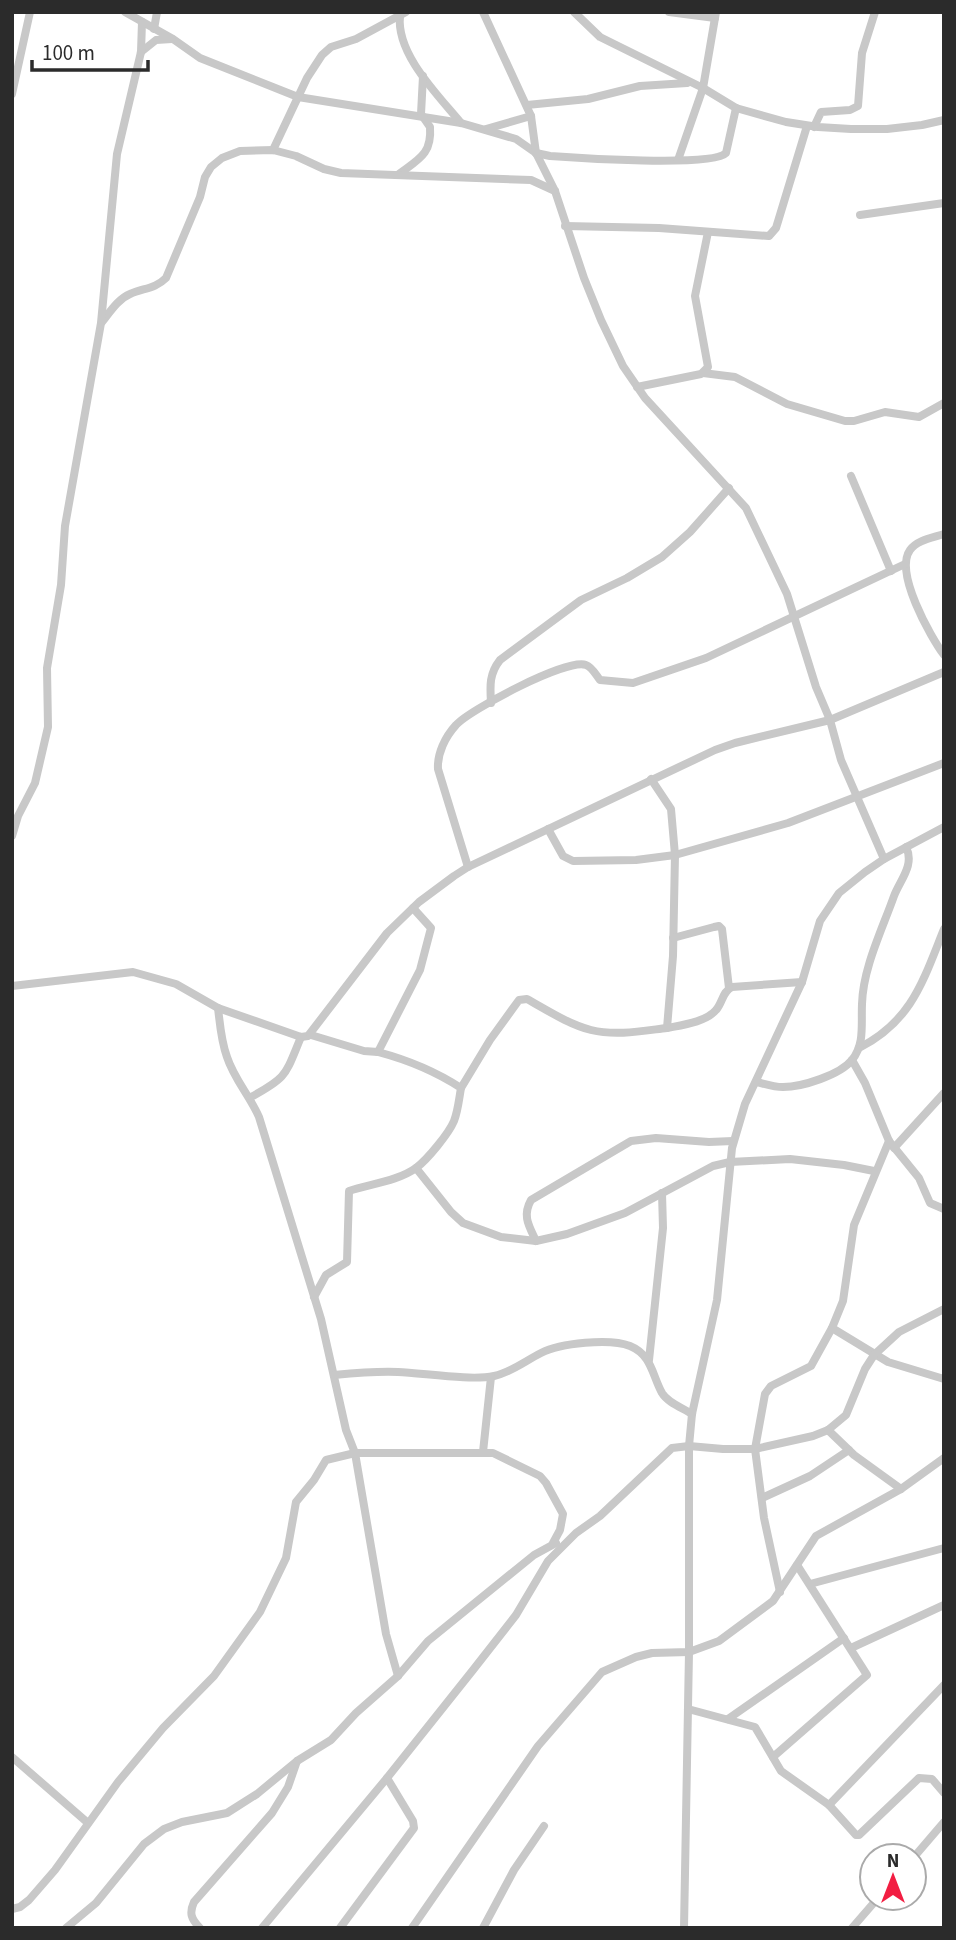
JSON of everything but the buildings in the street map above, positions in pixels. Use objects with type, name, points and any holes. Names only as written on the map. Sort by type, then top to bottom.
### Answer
[{"type":"street","points":[[12,93],[30,12]]},
{"type":"street","points":[[125,12],[200,58],[298,97],[461,122],[516,139],[536,153],[550,156],[678,160],[722,158],[726,153],[736,108]]},
{"type":"street","points":[[154,29],[157,12]]},
{"type":"street","points":[[483,12],[527,105],[536,153],[555,191],[600,320],[623,366],[637,387],[746,508],[795,616],[841,760],[884,859]]},
{"type":"street","points":[[574,12],[600,37],[703,88],[736,108],[811,126],[887,129],[944,120]]},
{"type":"street","points":[[587,24],[590,12]]},
{"type":"street","points":[[669,12],[715,15],[703,88],[678,160]]},
{"type":"street","points":[[565,226],[659,228],[763,237],[773,234],[811,126],[821,112],[850,110],[858,106],[862,53],[875,12]]},
{"type":"street","points":[[403,14],[399,33],[403,44],[422,76],[461,122]]},
{"type":"street","points":[[273,150],[316,64],[331,47],[356,39],[403,14]]},
{"type":"street","points":[[12,836],[18,816],[36,783],[48,727],[47,668],[61,585],[65,526],[102,323],[117,154],[141,52],[142,22]]},
{"type":"street","points":[[141,52],[156,40],[173,39]]},
{"type":"street","points":[[399,174],[423,156],[429,148],[430,127],[421,114],[422,76]]},
{"type":"street","points":[[527,105],[588,99],[640,86],[690,82]]},
{"type":"street","points":[[486,130],[531,116]]},
{"type":"street","points":[[102,323],[119,301],[130,294],[160,284],[166,278],[200,197],[205,177],[211,167],[222,158],[240,150],[273,150],[341,173],[531,180],[555,191]]},
{"type":"street","points":[[860,215],[944,203]]},
{"type":"street","points":[[703,373],[708,362],[695,296],[708,232]]},
{"type":"street","points":[[637,387],[703,373],[735,377],[787,404],[845,421],[885,412],[919,417],[944,403]]},
{"type":"street","points":[[851,476],[891,571]]},
{"type":"street","points":[[491,703],[489,680],[493,668],[500,660],[581,600],[627,579],[662,557],[690,532],[729,488]]},
{"type":"street","points":[[944,534],[914,545],[905,564],[906,578],[935,643],[944,655]]},
{"type":"street","points":[[468,867],[438,769],[440,751],[456,724],[530,681],[576,664],[585,664],[600,680],[633,683],[706,658],[905,564]]},
{"type":"street","points":[[251,1097],[276,1084],[286,1074],[306,1036],[387,933],[413,908],[468,867],[651,779],[735,743],[830,720],[944,671]]},
{"type":"street","points":[[548,829],[564,856],[573,861],[636,860],[675,855],[788,823],[912,773],[944,763]]},
{"type":"street","points":[[651,779],[671,809],[675,855],[667,1028]]},
{"type":"street","points":[[684,1928],[689,1652],[689,1446],[692,1414],[717,1300],[733,1141],[746,1104],[802,982],[820,921],[839,893],[884,859],[944,827]]},
{"type":"street","points":[[757,1082],[787,1087],[822,1078],[845,1067],[852,1060],[862,1039],[863,991],[895,894],[909,866],[910,854],[906,847]]},
{"type":"street","points":[[378,1052],[425,958],[431,928],[413,908]]},
{"type":"street","points":[[314,1297],[326,1275],[347,1262],[349,1191],[394,1178],[416,1167],[453,1123],[461,1088],[490,1040],[519,1000],[527,999],[573,1024],[592,1030],[635,1032],[667,1028],[714,1013],[729,988],[722,929],[719,926],[713,927],[673,938]]},
{"type":"street","points":[[859,1048],[886,1032],[907,1009],[923,984],[944,929]]},
{"type":"street","points":[[12,986],[133,972],[177,984],[218,1007],[306,1036],[402,1059],[443,1076],[461,1088]]},
{"type":"street","points":[[729,988],[802,982]]},
{"type":"street","points":[[218,1007],[227,1058],[238,1080],[251,1097],[272,1152],[314,1297],[346,1430],[355,1453],[386,1634],[398,1676]]},
{"type":"street","points":[[852,1060],[865,1083],[891,1144],[919,1178],[930,1203],[944,1209]]},
{"type":"street","points":[[780,1592],[755,1450],[767,1388],[811,1366],[843,1301],[854,1225],[874,1171],[891,1144],[944,1093]]},
{"type":"street","points":[[536,1241],[526,1220],[526,1209],[531,1200],[631,1141],[656,1138],[733,1141]]},
{"type":"street","points":[[416,1167],[451,1212],[463,1223],[500,1237],[536,1241],[567,1234],[613,1217],[713,1166],[730,1162],[790,1159],[874,1171]]},
{"type":"street","points":[[649,1360],[663,1228],[662,1193]]},
{"type":"street","points":[[262,1928],[387,1778],[516,1615],[548,1561],[567,1541],[600,1516],[672,1448],[689,1446],[755,1450],[828,1430],[846,1415],[865,1369],[874,1355],[900,1332],[944,1309]]},
{"type":"street","points":[[832,1328],[874,1355],[906,1369],[944,1379]]},
{"type":"street","points":[[334,1375],[394,1371],[491,1377],[513,1370],[543,1352],[575,1345],[626,1345],[640,1350],[649,1360],[662,1393],[668,1400],[692,1414]]},
{"type":"street","points":[[483,1451],[491,1377]]},
{"type":"street","points":[[828,1430],[849,1450],[901,1489]]},
{"type":"street","points":[[762,1498],[810,1476],[849,1450]]},
{"type":"street","points":[[12,1909],[29,1900],[55,1870],[88,1823],[156,1737],[214,1675],[260,1612],[286,1558],[296,1502],[326,1460],[355,1453],[483,1451],[503,1458],[540,1476],[547,1483],[564,1514],[554,1543]]},
{"type":"street","points":[[412,1928],[538,1746],[602,1672],[636,1657],[652,1653],[689,1652],[719,1641],[773,1601],[816,1536],[901,1489],[944,1458]]},
{"type":"street","points":[[66,1928],[96,1903],[144,1844],[164,1829],[182,1822],[227,1813],[257,1794],[298,1760],[331,1740],[356,1713],[398,1676],[428,1641],[534,1555],[554,1543],[567,1541]]},
{"type":"street","points":[[810,1584],[944,1548]]},
{"type":"street","points":[[773,1757],[865,1678],[866,1673],[797,1565]]},
{"type":"street","points":[[851,1648],[944,1605]]},
{"type":"street","points":[[728,1719],[844,1638]]},
{"type":"street","points":[[829,1805],[944,1685]]},
{"type":"street","points":[[688,1709],[755,1727],[781,1770],[829,1805],[853,1834],[859,1835],[919,1778],[932,1779],[944,1793]]},
{"type":"street","points":[[12,1757],[88,1823]]},
{"type":"street","points":[[200,1928],[190,1911],[194,1902],[272,1813],[288,1787],[298,1760]]},
{"type":"street","points":[[340,1928],[414,1828],[413,1821],[387,1778]]},
{"type":"street","points":[[927,1842],[944,1822]]},
{"type":"street","points":[[482,1928],[514,1870],[544,1826]]},
{"type":"street","points":[[852,1928],[866,1912]]}]
